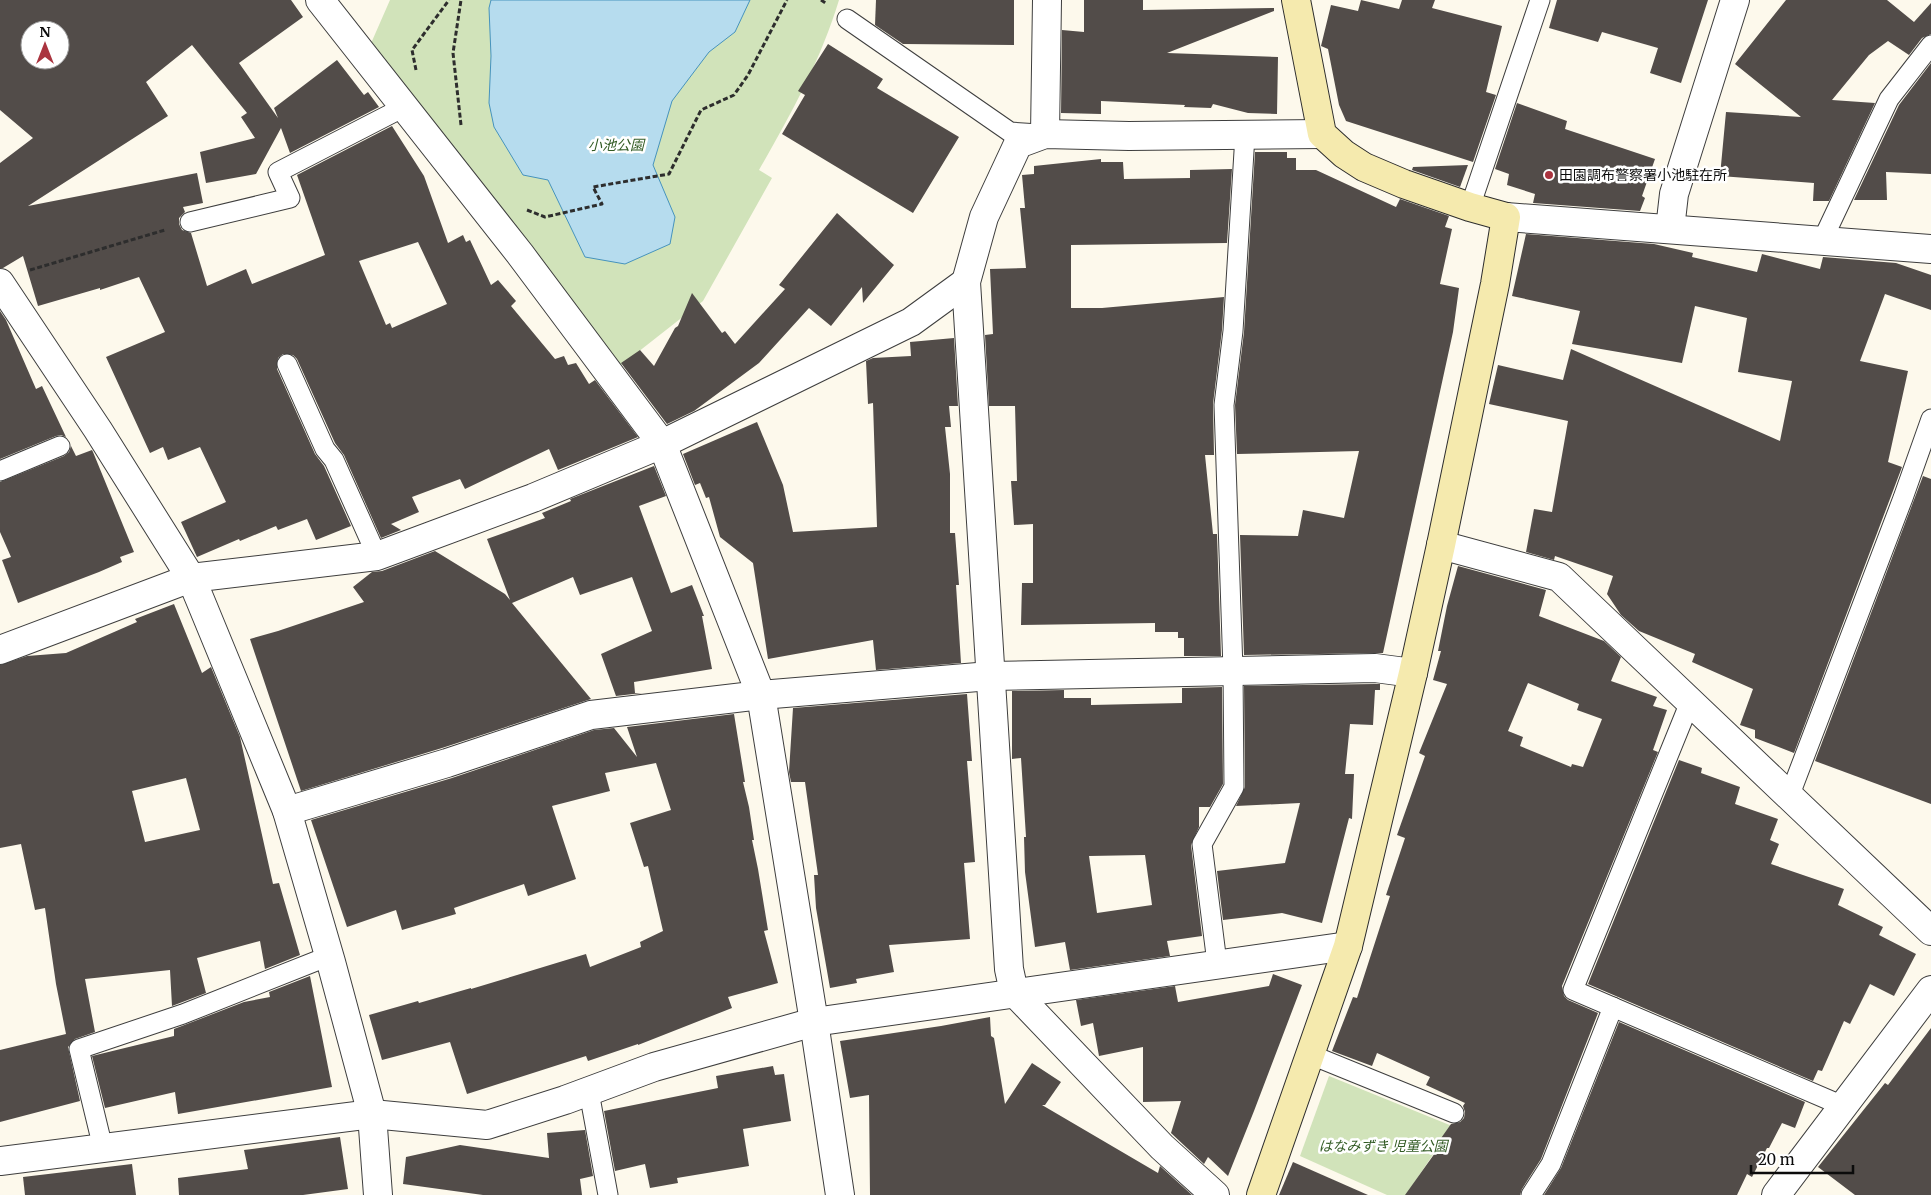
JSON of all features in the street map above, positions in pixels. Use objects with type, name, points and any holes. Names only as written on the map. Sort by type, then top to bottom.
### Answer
[{"type":"street","points":[[320,0],[525,261],[662,444],[761,695],[840,1195]]},
{"type":"street","points":[[1045,134],[1047,0]]},
{"type":"street","points":[[1296,0],[1322,134],[1344,154],[1364,167],[1404,184],[1470,207],[1506,217],[1931,249]]},
{"type":"street","points":[[1670,229],[1674,194],[1735,0]]},
{"type":"street","points":[[1215,1195],[1162,1147],[1014,992],[1009,969],[966,282],[984,217],[1018,144],[1045,134],[1322,134]]},
{"type":"street","points":[[1261,1195],[1348,946],[1413,673],[1441,545],[1495,284],[1506,217]]},
{"type":"street","points":[[0,650],[190,578],[377,556],[533,498],[662,444],[911,322],[966,282]]},
{"type":"street","points":[[0,283],[98,430],[190,578],[287,811],[372,1114],[378,1195]]},
{"type":"street","points":[[1441,545],[1559,577],[1931,931]]},
{"type":"street","points":[[287,811],[591,715],[761,695],[990,676],[1375,668],[1413,673]]},
{"type":"street","points":[[0,1162],[372,1114],[487,1125],[589,1092],[654,1067],[814,1022],[1217,963],[1348,946]]},
{"type":"street","points":[[1776,1195],[1931,990]]},
{"type":"lane","points":[[1470,207],[1540,0]]},
{"type":"lane","points":[[847,19],[1010,132],[1045,134]]},
{"type":"lane","points":[[1822,241],[1889,99],[1931,45]]},
{"type":"lane","points":[[190,222],[290,198],[278,172],[404,107]]},
{"type":"lane","points":[[1217,963],[1202,844],[1234,788],[1233,670],[1224,405],[1233,331],[1245,135]]},
{"type":"lane","points":[[287,364],[325,449],[334,460],[377,556]]},
{"type":"lane","points":[[1789,797],[1931,419]]},
{"type":"lane","points":[[0,471],[60,446]]},
{"type":"lane","points":[[1690,702],[1573,990],[1843,1106]]},
{"type":"lane","points":[[104,1148],[79,1049],[183,1014],[329,956]]},
{"type":"lane","points":[[1531,1195],[1551,1164],[1613,1007]]},
{"type":"lane","points":[[1309,1054],[1454,1113]]},
{"type":"lane","points":[[589,1092],[608,1195]]},
{"type":"path","points":[[418,78],[412,50],[449,0]]},
{"type":"path","points":[[461,0],[452,53],[461,133]]},
{"type":"path","points":[[520,208],[545,217],[602,204],[593,187],[669,174],[701,110],[734,95],[748,75],[787,0]]},
{"type":"path","points":[[28,270],[190,222]]},
{"type":"green space","name":"小池公園","points":[[390,0],[839,0],[814,66],[759,170],[772,178],[703,301],[610,374],[365,57]]},
{"type":"green space","name":"はなみずき 児童公園","points":[[1329,1076],[1452,1126],[1406,1195],[1387,1195],[1300,1156]]},
{"type":"water","points":[[491,0],[750,0],[735,32],[709,52],[672,101],[653,165],[675,217],[670,244],[625,264],[585,257],[548,180],[523,175],[494,127],[489,103],[491,56],[489,8]]},
{"type":"building","points":[[0,0],[291,0],[303,17],[239,63],[278,118],[274,108],[337,60],[364,95],[368,92],[379,107],[290,153],[281,128],[256,174],[206,183],[200,152],[255,138],[241,117],[247,113],[192,45],[146,82],[168,116],[28,206],[197,173],[203,203],[183,207],[185,212],[179,218],[179,224],[182,230],[191,233],[207,286],[246,269],[252,284],[325,255],[297,175],[392,126],[424,176],[448,243],[463,235],[466,242],[470,240],[491,285],[498,280],[516,301],[511,306],[555,359],[564,356],[568,365],[576,363],[589,384],[595,380],[638,437],[558,470],[549,449],[465,489],[460,479],[412,497],[419,512],[391,524],[401,530],[381,538],[344,455],[335,443],[297,359],[293,355],[283,354],[278,358],[277,369],[315,454],[324,466],[351,526],[316,540],[307,519],[278,530],[276,526],[197,557],[181,522],[226,502],[200,447],[168,460],[163,447],[150,453],[106,357],[165,332],[139,277],[100,290],[100,288],[38,306],[23,256],[0,268],[0,163],[33,138],[0,110]],"holes":[[[418,242],[447,304],[392,328],[390,323],[386,325],[359,261]]]},
{"type":"building","points":[[876,0],[1014,0],[1014,45],[903,44],[875,25]]},
{"type":"building","points":[[1084,0],[1143,0],[1143,10],[1274,8],[1274,11],[1167,53],[1278,57],[1277,114],[1248,113],[1213,104],[1211,108],[1101,101],[1101,114],[1061,113],[1062,30],[1084,32]]},
{"type":"building","points":[[1361,0],[1399,9],[1402,0],[1435,0],[1432,8],[1502,26],[1486,92],[1496,95],[1473,162],[1346,121],[1339,105],[1328,49],[1321,46],[1331,5],[1358,11]]},
{"type":"building","points":[[1557,0],[1708,0],[1681,83],[1650,73],[1658,48],[1602,32],[1598,42],[1549,28]]},
{"type":"building","points":[[1786,0],[1887,0],[1914,22],[1931,3],[1931,34],[1922,38],[1909,55],[1888,41],[1869,55],[1832,100],[1875,103],[1829,201],[1813,201],[1814,183],[1720,176],[1726,112],[1801,117],[1735,64]]},
{"type":"building","points":[[828,44],[883,79],[877,88],[959,137],[913,213],[782,134],[805,95],[798,91]]},
{"type":"building","points":[[1931,63],[1931,174],[1886,172],[1887,200],[1854,200],[1899,105]]},
{"type":"building","points":[[1517,103],[1567,121],[1565,129],[1655,159],[1642,196],[1645,198],[1640,211],[1533,203],[1535,194],[1507,185],[1509,174],[1495,169]]},
{"type":"building","points":[[1255,152],[1287,152],[1287,158],[1296,158],[1296,170],[1316,170],[1396,207],[1400,199],[1449,216],[1445,227],[1452,229],[1440,284],[1459,288],[1453,332],[1383,653],[1244,655],[1240,535],[1298,536],[1303,510],[1344,518],[1359,451],[1237,454],[1235,405],[1244,332]]},
{"type":"building","points":[[1101,159],[1101,162],[1123,162],[1124,179],[1190,178],[1190,170],[1232,169],[1227,243],[1071,245],[1071,308],[1102,308],[1224,297],[1213,404],[1214,455],[1205,455],[1213,534],[1217,534],[1221,656],[1184,656],[1184,638],[1178,638],[1178,632],[1155,632],[1155,623],[1021,625],[1022,583],[1033,583],[1033,524],[1014,525],[1011,481],[1017,481],[1015,406],[989,406],[985,335],[993,334],[990,269],[1026,268],[1020,208],[1025,208],[1022,175],[1034,174],[1034,166]]},
{"type":"building","points":[[1468,165],[1460,187],[1412,170],[1413,167]]},
{"type":"building","points":[[837,213],[894,265],[863,303],[862,287],[831,326],[809,308],[759,363],[694,411],[667,424],[621,363],[640,350],[654,366],[675,328],[678,326],[692,293],[722,333],[725,331],[735,344],[785,289],[779,285]]},
{"type":"building","points":[[1526,234],[1654,244],[1693,253],[1692,257],[1757,272],[1762,254],[1820,269],[1823,257],[1896,263],[1931,275],[1931,310],[1885,294],[1860,361],[1908,371],[1888,462],[1902,467],[1794,753],[1755,738],[1755,730],[1740,725],[1753,689],[1692,662],[1695,654],[1639,631],[1621,615],[1607,594],[1613,576],[1555,556],[1554,560],[1526,552],[1534,509],[1552,512],[1568,421],[1489,404],[1498,365],[1563,380],[1571,349],[1780,441],[1792,381],[1738,372],[1747,318],[1695,306],[1682,363],[1572,344],[1580,311],[1512,296]]},
{"type":"building","points":[[0,311],[6,320],[36,389],[42,386],[66,437],[56,436],[0,459]]},
{"type":"building","points":[[954,338],[958,406],[949,406],[951,427],[945,427],[950,474],[950,533],[955,533],[959,585],[956,585],[961,663],[876,670],[873,640],[768,659],[753,563],[720,537],[709,497],[706,498],[700,483],[695,485],[683,454],[757,422],[783,485],[793,532],[877,527],[873,403],[868,404],[866,361],[873,358],[911,356],[910,342]]},
{"type":"building","points":[[71,446],[76,456],[92,450],[134,552],[120,557],[122,562],[18,603],[2,560],[11,557],[0,532],[0,482],[64,456],[69,452]]},
{"type":"building","points":[[654,466],[666,496],[639,506],[671,593],[692,585],[704,616],[702,616],[712,669],[634,682],[635,693],[642,693],[616,696],[601,654],[652,631],[632,577],[580,595],[573,577],[512,603],[591,699],[442,748],[301,791],[250,639],[364,602],[353,587],[372,572],[382,571],[435,551],[505,594],[510,600],[487,539],[545,518],[542,513],[571,501],[570,499]]},
{"type":"building","points":[[1923,476],[1931,479],[1931,804],[1815,761]]},
{"type":"building","points":[[1458,566],[1546,590],[1539,616],[1604,641],[1621,657],[1611,681],[1657,697],[1653,706],[1667,710],[1653,750],[1658,752],[1562,986],[1564,996],[1568,1000],[1598,1013],[1541,1159],[1520,1195],[1405,1195],[1435,1153],[1432,1151],[1451,1124],[1460,1122],[1464,1118],[1463,1106],[1465,1103],[1426,1085],[1430,1077],[1377,1053],[1372,1066],[1332,1051],[1353,997],[1357,998],[1390,896],[1386,895],[1405,838],[1397,835],[1425,756],[1419,753],[1447,684],[1433,680],[1441,651],[1438,651],[1447,606]],"holes":[[[1528,683],[1579,704],[1577,710],[1602,719],[1583,767],[1572,764],[1571,767],[1520,746],[1523,737],[1508,731]]]},
{"type":"building","points":[[174,604],[202,673],[211,667],[240,737],[273,884],[279,883],[300,955],[265,969],[260,941],[197,958],[206,993],[172,1006],[170,970],[85,979],[95,1032],[75,1039],[68,1047],[80,1101],[0,1122],[0,1050],[66,1034],[56,984],[45,908],[35,910],[21,844],[0,848],[0,665],[27,656],[66,653],[137,622],[135,619]],"holes":[[[186,778],[200,830],[145,842],[132,791]]]},
{"type":"building","points":[[1380,684],[1380,690],[1375,690],[1373,725],[1350,724],[1345,774],[1354,774],[1352,819],[1349,818],[1322,923],[1282,913],[1223,920],[1217,871],[1285,863],[1300,803],[1236,806],[1245,787],[1244,686]]},
{"type":"building","points":[[1222,687],[1223,784],[1210,807],[1199,807],[1199,827],[1191,845],[1202,936],[1167,941],[1170,956],[1070,970],[1065,942],[1035,947],[1025,872],[1024,837],[1026,837],[1021,758],[1012,759],[1012,691],[1064,690],[1064,698],[1091,698],[1091,705],[1182,703],[1182,688]],"holes":[[[1145,855],[1152,905],[1097,913],[1089,856]]]},
{"type":"building","points":[[967,694],[972,761],[967,761],[975,862],[964,863],[970,939],[889,945],[894,972],[856,979],[857,983],[830,988],[816,908],[814,875],[818,875],[805,782],[791,782],[789,772],[793,708]]},
{"type":"building","points":[[734,714],[745,782],[743,782],[754,840],[752,840],[768,930],[764,931],[778,983],[728,997],[732,1008],[638,1045],[588,1061],[586,1056],[467,1094],[450,1042],[382,1060],[369,1015],[471,989],[586,954],[590,967],[641,947],[640,942],[663,931],[648,866],[644,867],[630,823],[671,810],[656,763],[605,773],[610,791],[552,806],[576,879],[528,896],[524,884],[454,908],[456,914],[402,930],[396,910],[347,927],[311,820],[452,778],[594,730],[614,728],[637,757],[627,727]]},
{"type":"building","points":[[1679,760],[1702,768],[1701,773],[1740,787],[1735,804],[1778,819],[1770,840],[1779,844],[1771,864],[1844,889],[1838,905],[1883,927],[1879,935],[1916,954],[1894,996],[1870,984],[1850,1024],[1844,1021],[1822,1071],[1818,1070],[1813,1081],[1588,984]]},
{"type":"building","points":[[1273,974],[1302,985],[1228,1176],[1208,1157],[1204,1164],[1171,1133],[1181,1101],[1143,1102],[1143,1047],[1099,1056],[1093,1023],[1081,1026],[1076,1000],[1175,986],[1178,1002],[1269,986]]},
{"type":"building","points":[[310,976],[332,1087],[178,1114],[175,1092],[105,1108],[92,1056],[174,1036],[174,1029],[244,1002],[270,997],[269,992]]},
{"type":"building","points":[[990,1017],[991,1036],[994,1038],[1005,1104],[1032,1063],[1061,1082],[1045,1105],[1042,1105],[1158,1173],[1160,1166],[1192,1195],[870,1195],[869,1095],[850,1098],[840,1041]]},
{"type":"building","points":[[1619,1022],[1805,1102],[1795,1128],[1782,1123],[1752,1177],[1747,1174],[1737,1195],[1544,1195],[1561,1168]]},
{"type":"building","points":[[1931,1028],[1931,1195],[1855,1195],[1818,1167],[1885,1083],[1888,1085]]},
{"type":"building","points":[[773,1066],[775,1075],[784,1074],[791,1121],[743,1129],[749,1166],[677,1178],[678,1183],[650,1188],[645,1164],[615,1171],[604,1111],[718,1088],[716,1076]]},
{"type":"building","points":[[585,1130],[593,1176],[580,1179],[582,1195],[483,1195],[403,1184],[406,1157],[460,1145],[549,1158],[547,1133]]},
{"type":"building","points":[[340,1137],[348,1189],[303,1195],[179,1195],[178,1178],[248,1169],[244,1150]]},
{"type":"building","points":[[1293,1162],[1368,1195],[1279,1195]]},
{"type":"building","points":[[132,1164],[136,1195],[25,1195],[23,1177]]},
{"type":"place","name":"田園調布警察署小池駐在所","points":[[1549,175]]}]
